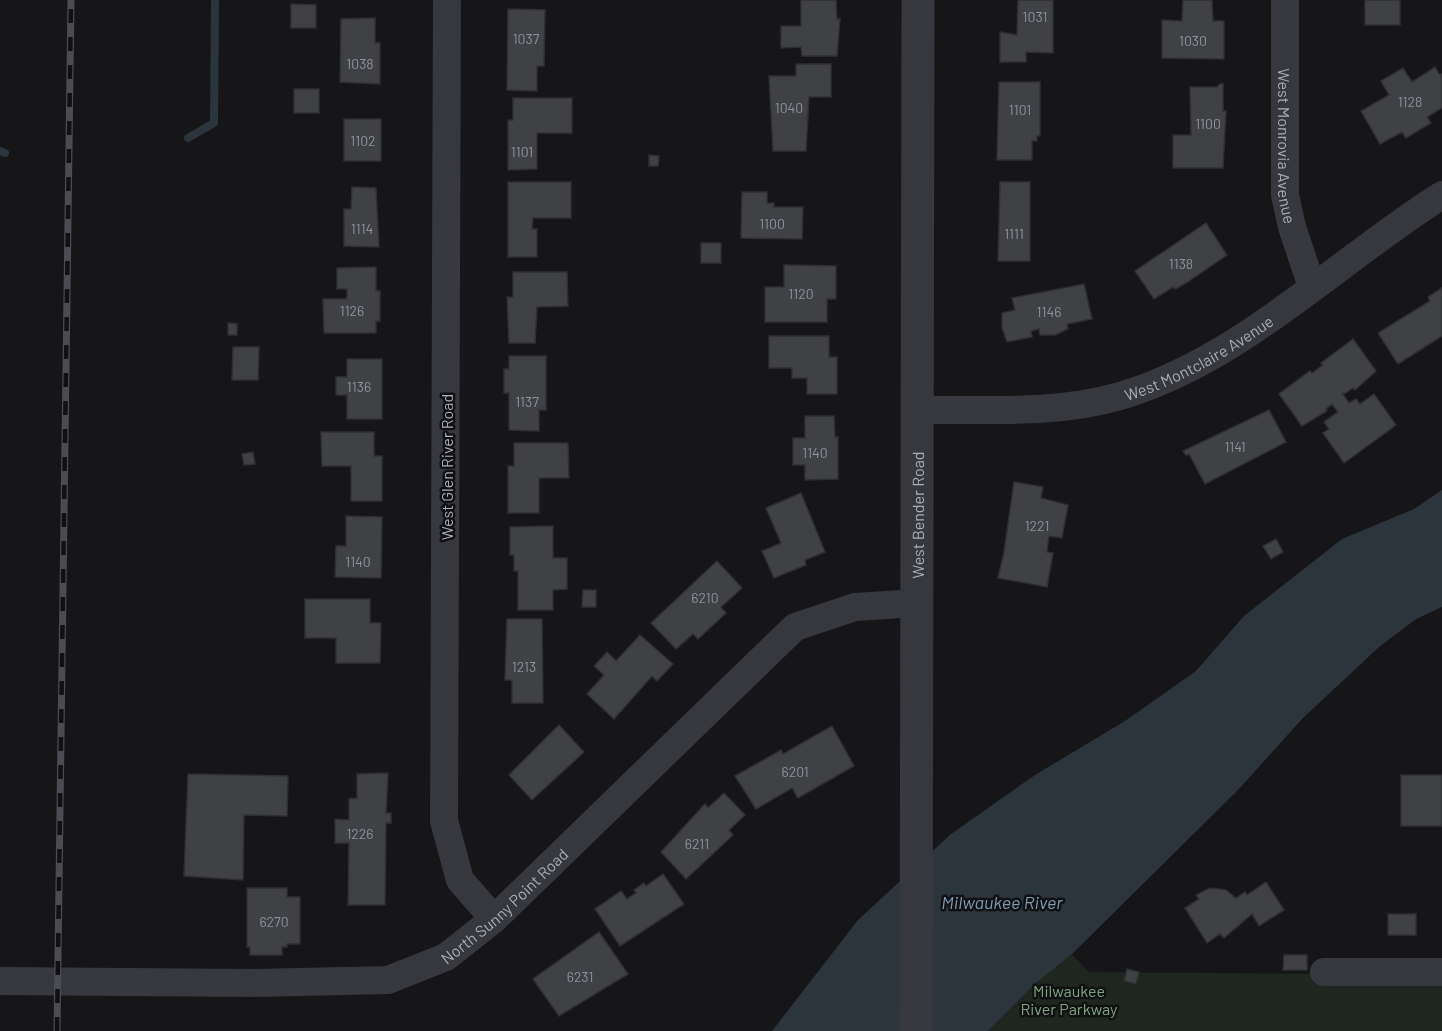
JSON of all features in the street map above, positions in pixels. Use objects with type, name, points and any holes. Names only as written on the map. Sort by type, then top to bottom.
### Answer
[{"type":"street","name":"West Glen River Road","points":[[447,0],[444,821],[460,880],[494,919]]},
{"type":"street","name":"West Bender Road","points":[[916,1031],[918,0]]},
{"type":"street","name":"West Monrovia Avenue","points":[[1286,0],[1285,195],[1292,228],[1312,287]]},
{"type":"street","name":"West Montclaire Avenue","points":[[917,410],[1037,408],[1119,397],[1161,382],[1198,364],[1262,323],[1442,195]]},
{"type":"street","name":"North Sunny Point Road","points":[[0,981],[254,983],[388,980],[446,957],[494,919],[795,627],[855,607],[917,603]]},
{"type":"street","points":[[1324,972],[1442,972]]},
{"type":"green space","name":"Milwaukee River Parkway","points":[[1072,954],[1089,972],[1442,975],[1442,1031],[988,1031],[1035,984]]},
{"type":"water","name":"Milwaukee River","points":[[1442,490],[1442,607],[1416,619],[1379,647],[1303,718],[1238,790],[1072,954],[1035,984],[988,1031],[772,1031],[858,920],[951,834],[1035,775],[1125,721],[1196,671],[1244,616],[1342,539],[1414,509]]},
{"type":"building","points":[[801,0],[836,0],[837,19],[840,19],[837,56],[802,56],[801,47],[781,48],[781,26],[801,26]]},
{"type":"building","points":[[1018,0],[1053,0],[1053,53],[1026,52],[1026,62],[1000,62],[1000,32],[1017,35]]},
{"type":"building","points":[[1183,0],[1212,0],[1213,21],[1224,21],[1224,59],[1162,58],[1162,20],[1182,21]]},
{"type":"building","points":[[1365,0],[1400,0],[1400,25],[1365,25]]},
{"type":"building","points":[[291,4],[316,5],[316,28],[291,28]]},
{"type":"building","points":[[508,9],[545,10],[544,66],[537,66],[537,91],[507,90]]},
{"type":"building","points":[[375,18],[375,43],[380,43],[380,84],[340,82],[341,19]]},
{"type":"building","points":[[796,64],[831,64],[831,97],[809,97],[806,151],[773,151],[769,76],[796,76]]},
{"type":"building","points":[[1435,67],[1439,74],[1442,74],[1442,108],[1427,117],[1431,123],[1406,138],[1402,132],[1380,144],[1361,111],[1389,95],[1381,81],[1403,68],[1412,82]]},
{"type":"building","points":[[999,82],[1040,82],[1040,136],[1037,136],[1037,141],[1032,141],[1032,160],[997,160]]},
{"type":"building","points":[[1223,84],[1223,111],[1226,111],[1223,168],[1173,168],[1173,135],[1191,135],[1190,87],[1217,87]]},
{"type":"building","points":[[294,89],[319,89],[319,113],[294,113]]},
{"type":"building","points":[[513,98],[572,98],[572,133],[537,133],[537,169],[508,170],[508,120],[513,120]]},
{"type":"building","points":[[344,119],[381,119],[381,161],[344,161]]},
{"type":"building","points":[[649,155],[659,156],[658,166],[649,166]]},
{"type":"building","points":[[508,182],[571,182],[571,218],[533,218],[532,229],[537,229],[537,257],[508,257]]},
{"type":"building","points":[[1000,182],[1030,182],[1030,261],[998,261]]},
{"type":"building","points":[[352,187],[376,188],[379,247],[344,246],[344,209],[351,209]]},
{"type":"building","points":[[742,192],[767,192],[767,203],[774,203],[774,207],[803,207],[802,239],[741,238]]},
{"type":"building","points":[[1206,223],[1227,255],[1186,283],[1175,289],[1173,287],[1154,299],[1135,271]]},
{"type":"building","points":[[701,243],[721,243],[721,263],[701,263]]},
{"type":"building","points":[[784,265],[836,266],[836,299],[827,299],[827,322],[765,322],[765,287],[784,287]]},
{"type":"building","points":[[376,267],[376,291],[380,291],[380,321],[376,321],[376,333],[324,333],[323,299],[347,299],[347,289],[337,289],[337,268]]},
{"type":"building","points":[[513,272],[567,272],[568,306],[537,307],[535,343],[509,343],[507,297],[513,297]]},
{"type":"building","points":[[1084,284],[1092,319],[1067,324],[1068,329],[1055,335],[1040,335],[1039,329],[1031,331],[1032,337],[1007,342],[1002,328],[1002,313],[1015,310],[1012,298]]},
{"type":"building","points":[[1442,288],[1442,336],[1398,364],[1378,333],[1430,301],[1428,297]]},
{"type":"building","points":[[228,323],[237,324],[237,335],[228,335]]},
{"type":"building","points":[[769,336],[829,336],[829,357],[837,357],[837,394],[807,394],[807,378],[792,378],[792,368],[769,368]]},
{"type":"building","points":[[1353,339],[1376,371],[1355,390],[1353,388],[1342,393],[1349,403],[1356,399],[1360,404],[1374,394],[1396,425],[1344,463],[1323,433],[1329,429],[1324,422],[1338,412],[1332,404],[1326,409],[1327,411],[1302,426],[1279,394],[1310,371],[1312,373],[1323,365],[1321,363]]},
{"type":"building","points":[[233,347],[259,347],[258,380],[232,380]]},
{"type":"building","points":[[509,356],[546,356],[546,410],[539,410],[539,431],[509,430],[509,393],[504,393],[504,369],[509,369]]},
{"type":"building","points":[[347,359],[382,359],[382,419],[347,419],[347,395],[336,395],[336,377],[347,377]]},
{"type":"building","points":[[1269,410],[1286,442],[1205,484],[1189,454],[1186,455],[1183,451]]},
{"type":"building","points":[[805,416],[834,416],[835,437],[838,437],[838,479],[805,480],[805,465],[793,465],[793,438],[805,438]]},
{"type":"building","points":[[321,432],[374,432],[374,456],[382,456],[382,501],[351,501],[351,466],[322,466]]},
{"type":"building","points":[[514,443],[568,443],[569,478],[539,478],[539,513],[508,513],[508,466],[514,466]]},
{"type":"building","points":[[253,452],[255,464],[244,465],[242,454]]},
{"type":"building","points":[[1014,482],[1043,487],[1041,498],[1068,505],[1062,538],[1049,536],[1047,552],[1053,553],[1047,587],[998,578]]},
{"type":"building","points":[[801,493],[825,552],[805,560],[806,565],[774,578],[762,551],[781,543],[766,508]]},
{"type":"building","points":[[346,516],[382,517],[381,578],[335,577],[336,546],[346,546]]},
{"type":"building","points":[[553,526],[553,558],[567,558],[567,589],[553,590],[553,610],[518,610],[518,571],[514,571],[514,555],[510,555],[510,527]]},
{"type":"building","points":[[1276,539],[1283,552],[1271,559],[1263,546]]},
{"type":"building","points":[[717,561],[742,588],[721,607],[726,613],[698,639],[693,634],[676,649],[651,623]]},
{"type":"building","points":[[583,590],[596,590],[596,607],[582,607]]},
{"type":"building","points":[[305,599],[370,599],[370,623],[381,623],[380,663],[336,663],[336,638],[305,638]]},
{"type":"building","points":[[507,619],[542,619],[543,703],[512,703],[512,680],[505,680]]},
{"type":"building","points":[[640,635],[673,664],[657,681],[652,676],[614,719],[587,694],[604,675],[594,666],[607,652],[616,661]]},
{"type":"building","points":[[559,725],[584,752],[532,800],[509,775]]},
{"type":"building","points":[[832,726],[854,766],[798,798],[792,788],[756,809],[735,776],[781,750],[783,754]]},
{"type":"building","points":[[388,773],[386,813],[391,813],[391,823],[386,823],[385,905],[348,905],[349,843],[335,843],[335,819],[349,820],[349,799],[357,798],[357,774]]},
{"type":"building","points":[[188,774],[288,776],[287,816],[244,815],[243,880],[184,876]]},
{"type":"building","points":[[1401,775],[1442,775],[1442,826],[1401,826]]},
{"type":"building","points":[[724,793],[745,815],[729,830],[733,835],[686,879],[661,852],[705,804],[708,808]]},
{"type":"building","points":[[663,874],[684,904],[620,946],[595,909],[621,891],[627,899],[644,883],[646,886]]},
{"type":"building","points":[[1266,882],[1284,910],[1259,926],[1252,914],[1224,938],[1220,934],[1207,943],[1185,908],[1199,899],[1196,895],[1210,888],[1226,890],[1236,898],[1245,892],[1247,895]]},
{"type":"building","points":[[247,888],[287,888],[287,897],[300,897],[300,944],[287,944],[287,947],[282,947],[282,955],[250,955],[250,947],[247,947]]},
{"type":"building","points":[[1388,914],[1416,914],[1416,935],[1388,935]]},
{"type":"building","points":[[599,932],[628,974],[559,1016],[533,979]]},
{"type":"building","points":[[1284,955],[1307,955],[1307,970],[1283,970]]},
{"type":"building","points":[[1127,969],[1139,972],[1136,984],[1124,981]]},
{"type":"waterway","points":[[188,138],[214,123],[215,0]]},
{"type":"waterway","points":[[0,151],[5,153]]},
{"type":"railway","points":[[57,1031],[71,0]]}]
